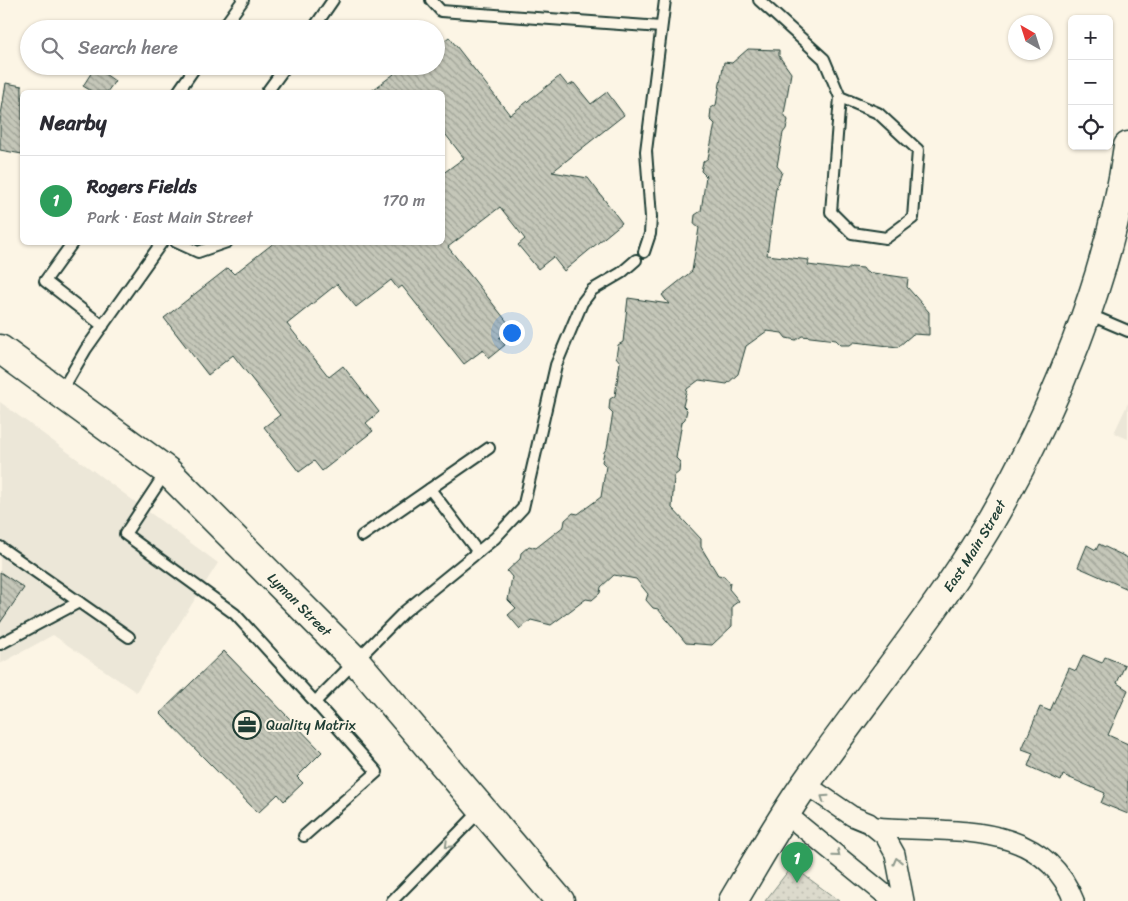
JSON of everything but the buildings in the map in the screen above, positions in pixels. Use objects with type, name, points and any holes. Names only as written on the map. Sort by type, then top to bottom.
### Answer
[{"type":"main road","name":"East Main Street","points":[[733,901],[805,784],[897,658],[986,529],[1028,449],[1087,313],[1115,214],[1128,146]]},
{"type":"main road","name":"Lyman Street","points":[[0,349],[167,471],[356,661],[560,901]]},
{"type":"street","points":[[805,784],[852,816],[875,827],[885,836],[895,854],[904,901]]},
{"type":"street","points":[[786,813],[893,901]]},
{"type":"street","points":[[875,827],[965,831],[1014,841],[1034,851],[1056,870],[1067,885],[1074,901]]},
{"type":"lane","points":[[229,20],[243,0]]},
{"type":"lane","points":[[319,20],[333,0]]},
{"type":"lane","points":[[431,0],[441,11],[662,27]]},
{"type":"lane","points":[[644,252],[650,234],[646,151],[665,0]]},
{"type":"lane","points":[[759,0],[824,59],[840,97],[831,212],[852,233],[886,238],[913,218],[918,150],[878,113],[840,97]]},
{"type":"lane","points":[[179,90],[190,75]]},
{"type":"lane","points":[[268,90],[279,75]]},
{"type":"lane","points":[[71,245],[46,281],[103,326]]},
{"type":"lane","points":[[60,393],[86,348],[160,245]]},
{"type":"lane","points":[[183,245],[198,252],[218,245]]},
{"type":"lane","points":[[315,702],[404,612],[495,538],[523,508],[556,365],[582,303],[592,290],[621,273],[636,260]]},
{"type":"lane","points":[[1087,313],[1128,331]]},
{"type":"lane","points":[[362,536],[489,448]]},
{"type":"lane","points":[[167,471],[124,534],[235,614],[377,772],[304,836]]},
{"type":"lane","points":[[430,488],[478,552]]},
{"type":"lane","points":[[0,547],[129,636]]},
{"type":"lane","points":[[0,644],[79,602]]},
{"type":"lane","points":[[392,901],[482,810]]},
{"type":"shaded area","points":[[0,402],[218,563],[136,692],[53,635],[0,664]]},
{"type":"shaded area","points":[[1128,403],[1128,439],[1114,433]]},
{"type":"shaded area","points":[[792,866],[839,901],[765,901]]},
{"type":"place","name":"Quality Matrix","points":[[247,725]]},
{"type":"place","name":"Rogers Fields","points":[[797,883]]}]
